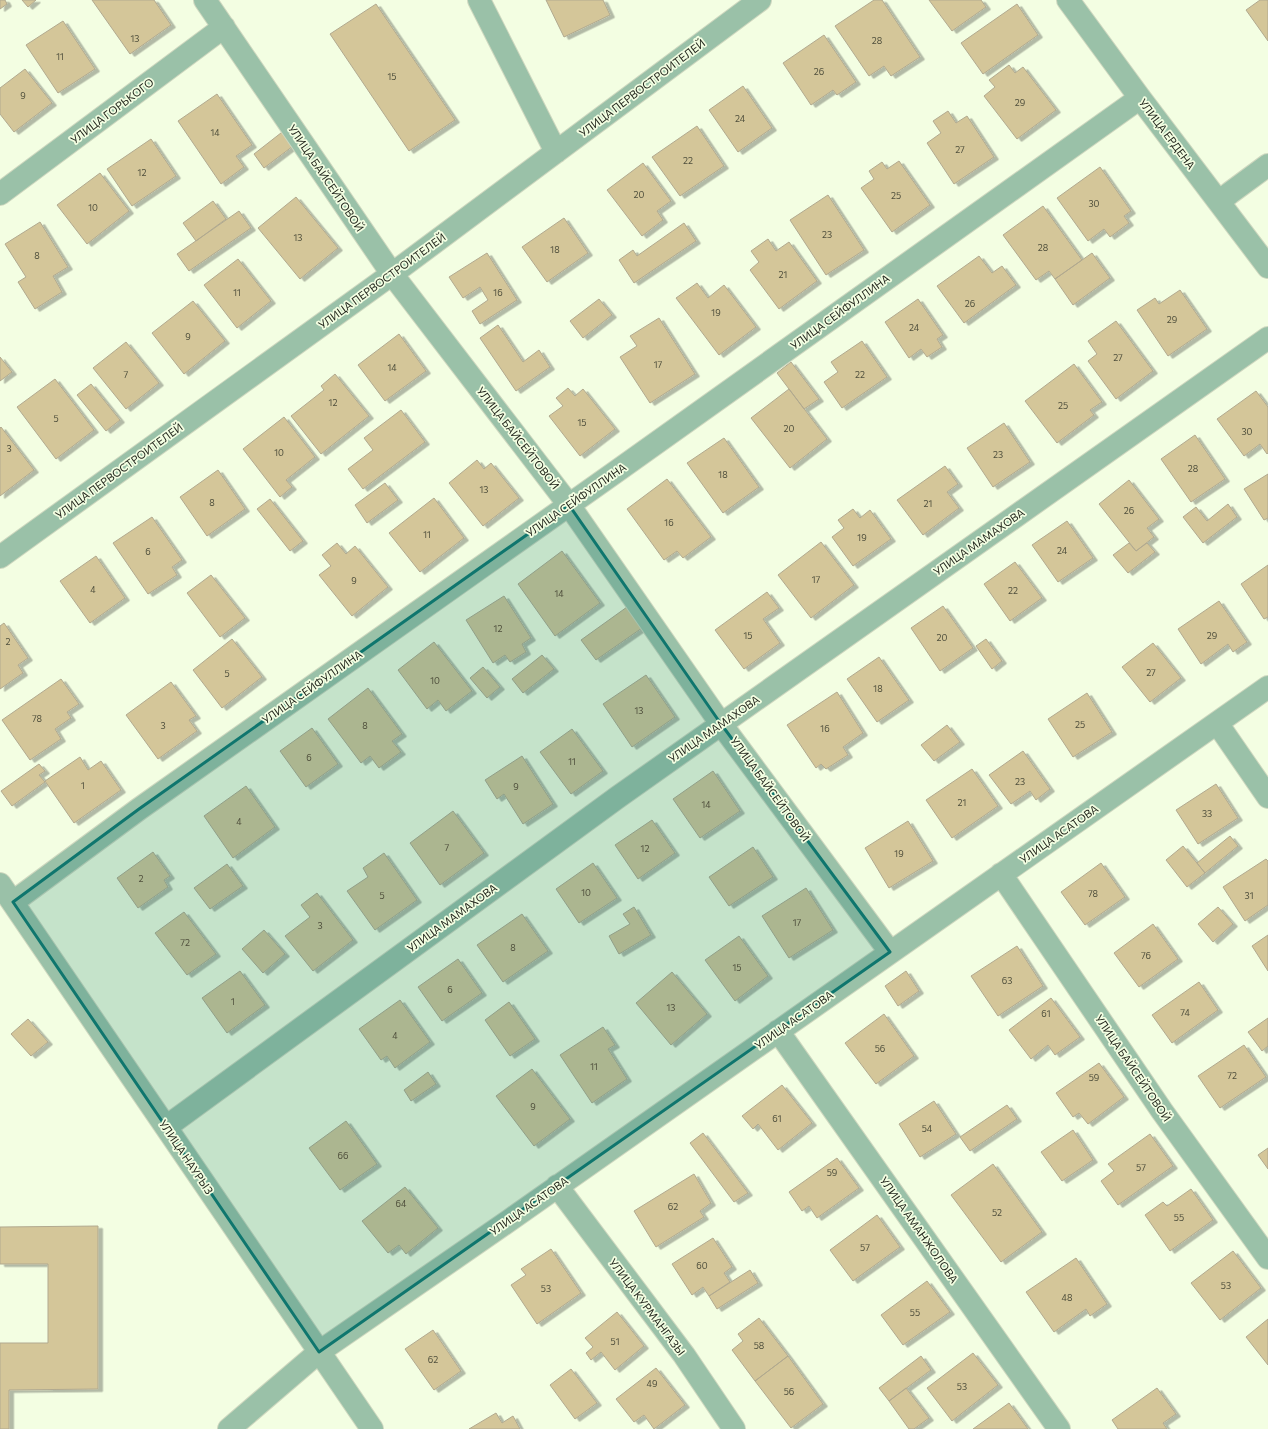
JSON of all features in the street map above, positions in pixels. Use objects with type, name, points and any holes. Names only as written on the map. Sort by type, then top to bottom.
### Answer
[{"type":"street","name":"УЛИЦА БАЙСЕЙТОВОЙ","points":[[205,0],[392,274],[569,505],[722,724],[890,952]]},
{"type":"street","points":[[479,0],[556,152]]},
{"type":"street","name":"УЛИЦА ПЕРВОСТРОИТЕЛЕЙ","points":[[0,557],[392,274],[760,0]]},
{"type":"street","name":"УЛИЦА ЕРДЕНА","points":[[1068,0],[1268,267]]},
{"type":"street","name":"УЛИЦА ГОРЬКОГО","points":[[0,194],[224,27]]},
{"type":"street","name":"УЛИЦА СЕЙФУЛЛИНА","points":[[13,902],[139,809],[1140,98]]},
{"type":"street","points":[[1219,202],[1268,165]]},
{"type":"street","name":"УЛИЦА МАМАХОВА","points":[[166,1127],[612,802],[1268,338]]},
{"type":"street","name":"УЛИЦА АСАТОВА","points":[[229,1429],[319,1352],[1268,687]]},
{"type":"street","points":[[1217,723],[1268,797]]},
{"type":"street","name":"УЛИЦА БАЙСЕЙТОВОЙ","points":[[1001,874],[1162,1111],[1268,1258]]},
{"type":"street","name":"УЛИЦА НАУРЫЗ","points":[[0,884],[372,1429]]},
{"type":"street","name":"УЛИЦА АМАНЖОЛОВА","points":[[778,1031],[1059,1429]]},
{"type":"street","name":"УЛИЦА КУРМАНГАЗЫ","points":[[557,1186],[684,1355],[734,1429]]},
{"type":"highlighted area","points":[[569,505],[721,724],[890,952],[319,1352],[13,902],[139,809]]},
{"type":"building","points":[[0,0],[5,0],[7,4],[0,9]]},
{"type":"building","points":[[22,0],[36,0],[28,7]]},
{"type":"building","points":[[92,0],[154,0],[171,25],[130,54]]},
{"type":"building","points":[[546,0],[603,0],[610,15],[564,37]]},
{"type":"building","points":[[874,0],[882,0],[920,57],[891,76],[884,66],[869,76],[835,26]]},
{"type":"building","points":[[929,0],[981,0],[986,7],[952,31]]},
{"type":"building","points":[[1260,0],[1268,0],[1268,41],[1246,10]]},
{"type":"building","points":[[376,4],[455,120],[409,151],[330,34]]},
{"type":"building","points":[[1017,4],[1038,35],[983,74],[961,43]]},
{"type":"building","points":[[63,21],[95,69],[58,93],[26,45]]},
{"type":"building","points":[[824,35],[856,82],[837,95],[833,90],[811,105],[783,63]]},
{"type":"building","points":[[1009,65],[1015,73],[1023,67],[1056,110],[1017,139],[984,96],[995,87],[989,80]]},
{"type":"building","points":[[25,69],[52,103],[14,132],[0,114],[0,88]]},
{"type":"building","points":[[743,86],[772,128],[738,152],[709,110]]},
{"type":"building","points":[[217,94],[252,145],[236,156],[244,167],[221,184],[178,121]]},
{"type":"building","points":[[948,111],[956,123],[967,116],[994,157],[954,184],[927,143],[941,133],[933,121]]},
{"type":"building","points":[[697,126],[724,166],[680,196],[652,157]]},
{"type":"building","points":[[286,129],[297,143],[264,168],[254,154]]},
{"type":"building","points":[[151,139],[176,176],[132,206],[107,169]]},
{"type":"building","points":[[899,161],[930,205],[892,232],[861,188],[874,179],[869,171],[882,162],[887,169]]},
{"type":"building","points":[[643,163],[671,201],[657,211],[663,220],[642,236],[607,190]]},
{"type":"building","points":[[1100,167],[1131,211],[1124,216],[1129,223],[1110,237],[1104,229],[1088,241],[1057,198]]},
{"type":"building","points":[[100,173],[129,211],[87,244],[57,205]]},
{"type":"building","points":[[828,195],[864,250],[826,275],[790,220]]},
{"type":"building","points":[[296,197],[338,248],[300,279],[258,228]]},
{"type":"building","points":[[213,201],[226,219],[196,241],[183,223]]},
{"type":"building","points":[[1043,206],[1082,260],[1055,279],[1049,271],[1036,280],[1003,235]]},
{"type":"building","points":[[239,211],[251,228],[189,271],[177,254]]},
{"type":"building","points":[[564,218],[588,253],[547,282],[522,247]]},
{"type":"building","points":[[40,222],[68,267],[53,276],[62,292],[35,309],[18,282],[26,277],[5,244]]},
{"type":"building","points":[[684,223],[696,241],[634,283],[619,260],[633,250],[637,256]]},
{"type":"building","points":[[768,239],[776,251],[789,242],[817,281],[779,309],[750,270],[759,262],[751,251]]},
{"type":"building","points":[[487,253],[517,300],[480,324],[472,311],[488,300],[480,287],[463,298],[449,277]]},
{"type":"building","points":[[1092,253],[1110,278],[1073,305],[1055,279]]},
{"type":"building","points":[[979,256],[992,273],[1002,266],[1016,285],[964,323],[937,286]]},
{"type":"building","points":[[238,259],[271,301],[237,328],[204,285]]},
{"type":"building","points":[[697,283],[708,298],[724,285],[756,327],[719,355],[676,298]]},
{"type":"building","points":[[1180,290],[1207,329],[1168,356],[1137,310],[1155,298],[1159,304]]},
{"type":"building","points":[[599,299],[612,315],[583,338],[570,321]]},
{"type":"building","points":[[918,299],[943,335],[937,339],[942,347],[927,357],[921,349],[909,358],[885,322]]},
{"type":"building","points":[[193,301],[225,341],[184,374],[152,333]]},
{"type":"building","points":[[659,318],[695,374],[650,403],[620,357],[637,346],[630,336]]},
{"type":"building","points":[[1116,321],[1153,371],[1116,399],[1088,361],[1097,354],[1088,341]]},
{"type":"building","points":[[498,325],[523,362],[539,350],[550,367],[516,391],[480,338]]},
{"type":"building","points":[[399,334],[426,371],[385,401],[358,365]]},
{"type":"building","points":[[862,341],[887,377],[842,408],[824,382],[838,372],[831,362]]},
{"type":"building","points":[[126,342],[159,383],[126,409],[93,368]]},
{"type":"building","points":[[0,357],[12,372],[0,381]]},
{"type":"building","points":[[791,362],[819,399],[804,409],[777,373]]},
{"type":"building","points":[[1074,364],[1102,402],[1090,410],[1094,415],[1057,443],[1025,401]]},
{"type":"building","points":[[335,374],[369,416],[321,454],[291,416],[324,390],[321,386]]},
{"type":"building","points":[[55,379],[94,430],[56,459],[17,407]]},
{"type":"building","points":[[91,384],[120,420],[106,431],[77,395]]},
{"type":"building","points":[[568,388],[575,396],[583,389],[615,429],[580,456],[549,416],[563,406],[556,398]]},
{"type":"building","points":[[789,389],[827,439],[790,468],[751,418]]},
{"type":"building","points":[[1256,391],[1268,407],[1268,453],[1267,454],[1260,444],[1244,456],[1217,419]]},
{"type":"building","points":[[401,410],[425,442],[363,489],[348,469],[373,450],[364,438]]},
{"type":"building","points":[[284,417],[315,457],[286,480],[292,487],[280,497],[243,449]]},
{"type":"building","points":[[1004,423],[1030,462],[993,487],[967,448]]},
{"type":"building","points":[[1,427],[34,470],[0,496],[0,428]]},
{"type":"building","points":[[1195,435],[1225,479],[1191,502],[1161,459]]},
{"type":"building","points":[[724,438],[759,487],[723,513],[687,463]]},
{"type":"building","points":[[477,460],[484,469],[491,463],[519,498],[483,526],[449,483]]},
{"type":"building","points":[[945,466],[958,484],[947,492],[959,508],[923,535],[897,500]]},
{"type":"building","points":[[218,470],[245,509],[207,536],[180,497]]},
{"type":"building","points":[[1268,474],[1268,518],[1264,520],[1244,489]]},
{"type":"building","points":[[667,479],[711,537],[683,558],[677,551],[664,560],[627,509]]},
{"type":"building","points":[[1129,480],[1159,519],[1147,528],[1154,537],[1136,551],[1099,504]]},
{"type":"building","points":[[385,483],[398,500],[367,523],[355,505]]},
{"type":"building","points":[[434,498],[464,538],[420,572],[389,533]]},
{"type":"building","points":[[270,499],[303,541],[290,551],[257,509]]},
{"type":"building","points":[[1228,504],[1237,517],[1203,543],[1183,517],[1196,507],[1207,521]]},
{"type":"building","points":[[853,509],[860,518],[870,510],[891,539],[853,566],[832,537],[844,528],[838,520]]},
{"type":"building","points":[[152,517],[182,560],[172,567],[177,575],[148,594],[113,543]]},
{"type":"building","points":[[1067,521],[1093,558],[1058,582],[1032,545]]},
{"type":"building","points":[[821,542],[854,585],[811,618],[778,575]]},
{"type":"building","points":[[337,543],[346,554],[355,546],[388,587],[352,616],[319,575],[331,566],[322,555]]},
{"type":"building","points":[[1129,543],[1136,551],[1147,543],[1155,552],[1128,573],[1113,555]]},
{"type":"building","points":[[562,551],[600,603],[555,636],[518,584]]},
{"type":"building","points":[[96,556],[125,598],[90,623],[60,581]]},
{"type":"building","points":[[1015,562],[1042,598],[1010,621],[984,584]]},
{"type":"building","points":[[1268,565],[1268,617],[1264,619],[1241,584]]},
{"type":"building","points":[[211,575],[245,618],[220,637],[187,593]]},
{"type":"building","points":[[767,592],[779,608],[763,619],[780,643],[744,669],[715,630]]},
{"type":"building","points":[[504,596],[531,638],[522,644],[526,652],[510,662],[505,655],[493,663],[466,620]]},
{"type":"building","points":[[1219,601],[1247,642],[1233,652],[1228,644],[1201,664],[1178,629]]},
{"type":"building","points":[[943,606],[973,648],[940,671],[911,628]]},
{"type":"building","points":[[627,607],[642,628],[596,660],[581,640]]},
{"type":"building","points":[[4,623],[28,658],[18,665],[23,673],[0,689],[0,626]]},
{"type":"building","points":[[232,639],[262,677],[222,708],[193,670]]},
{"type":"building","points":[[986,639],[1002,661],[992,669],[976,646]]},
{"type":"building","points":[[434,642],[472,691],[446,711],[438,700],[427,709],[398,670]]},
{"type":"building","points":[[1153,643],[1181,678],[1150,702],[1122,667]]},
{"type":"building","points":[[542,655],[554,669],[523,693],[512,679]]},
{"type":"building","points":[[879,657],[909,700],[877,722],[847,679]]},
{"type":"building","points":[[483,667],[500,687],[487,698],[470,678]]},
{"type":"building","points":[[646,675],[675,717],[632,747],[603,704]]},
{"type":"building","points":[[61,679],[79,704],[67,712],[71,718],[55,729],[61,739],[30,760],[2,720]]},
{"type":"building","points":[[171,682],[196,716],[189,720],[197,731],[158,759],[126,715]]},
{"type":"building","points":[[368,688],[402,734],[392,741],[401,752],[379,768],[370,756],[361,763],[328,719]]},
{"type":"building","points":[[837,692],[863,733],[843,747],[848,755],[826,769],[821,764],[816,768],[787,725]]},
{"type":"building","points":[[1087,693],[1112,732],[1073,757],[1048,719]]},
{"type":"building","points":[[947,725],[960,742],[934,761],[921,745]]},
{"type":"building","points":[[312,728],[338,764],[306,787],[280,751]]},
{"type":"building","points":[[572,729],[603,771],[571,794],[540,752]]},
{"type":"building","points":[[1023,751],[1050,789],[1036,800],[1030,791],[1011,804],[989,775]]},
{"type":"building","points":[[522,756],[553,804],[523,824],[504,794],[497,799],[485,780]]},
{"type":"building","points":[[80,757],[88,770],[101,761],[121,790],[74,823],[45,781]]},
{"type":"building","points":[[39,764],[45,771],[39,775],[45,782],[12,806],[1,791]]},
{"type":"building","points":[[972,769],[998,806],[952,838],[926,800]]},
{"type":"building","points":[[713,771],[740,811],[700,838],[673,799]]},
{"type":"building","points":[[1216,784],[1238,818],[1198,844],[1176,810]]},
{"type":"building","points":[[246,786],[275,827],[233,858],[204,816]]},
{"type":"building","points":[[453,811],[484,853],[440,885],[410,843]]},
{"type":"building","points":[[652,820],[675,853],[638,879],[615,845]]},
{"type":"building","points":[[908,821],[933,861],[889,888],[865,848]]},
{"type":"building","points":[[1230,836],[1238,846],[1205,873],[1197,863]]},
{"type":"building","points":[[1183,846],[1205,873],[1187,887],[1166,860]]},
{"type":"building","points":[[753,847],[773,877],[729,906],[709,877]]},
{"type":"building","points":[[153,852],[170,876],[164,880],[168,887],[138,908],[117,878]]},
{"type":"building","points":[[384,853],[417,900],[375,930],[347,891],[368,877],[363,868]]},
{"type":"building","points":[[1266,859],[1268,861],[1268,905],[1245,921],[1223,887]]},
{"type":"building","points":[[593,863],[617,898],[579,923],[556,889]]},
{"type":"building","points":[[1101,863],[1125,897],[1085,925],[1061,892]]},
{"type":"building","points":[[227,864],[243,886],[210,909],[194,888]]},
{"type":"building","points":[[806,888],[833,930],[789,958],[762,916]]},
{"type":"building","points":[[317,893],[353,940],[313,971],[285,936],[310,917],[301,905]]},
{"type":"building","points":[[634,907],[651,935],[619,954],[609,936],[630,924],[623,914]]},
{"type":"building","points":[[1218,907],[1233,924],[1213,942],[1198,924]]},
{"type":"building","points":[[184,912],[216,954],[187,975],[155,933]]},
{"type":"building","points":[[522,914],[548,951],[503,982],[477,945]]},
{"type":"building","points":[[1153,924],[1178,959],[1139,987],[1114,953]]},
{"type":"building","points":[[264,930],[285,954],[263,973],[242,949]]},
{"type":"building","points":[[1268,935],[1268,971],[1252,946]]},
{"type":"building","points":[[739,936],[768,976],[735,1001],[705,960]]},
{"type":"building","points":[[1017,946],[1043,986],[998,1016],[971,976]]},
{"type":"building","points":[[458,959],[482,993],[442,1021],[418,987]]},
{"type":"building","points":[[240,971],[265,1005],[227,1033],[202,998]]},
{"type":"building","points":[[906,971],[919,991],[898,1006],[885,986]]},
{"type":"building","points":[[672,972],[707,1014],[671,1045],[636,1003]]},
{"type":"building","points":[[1199,982],[1218,1010],[1172,1043],[1152,1015]]},
{"type":"building","points":[[1051,998],[1080,1037],[1055,1055],[1048,1045],[1031,1059],[1009,1030]]},
{"type":"building","points":[[400,1000],[430,1042],[395,1068],[387,1056],[381,1060],[359,1029]]},
{"type":"building","points":[[509,1002],[535,1039],[510,1056],[485,1020]]},
{"type":"building","points":[[884,1014],[914,1056],[876,1084],[845,1043]]},
{"type":"building","points":[[1268,1018],[1268,1046],[1262,1051],[1248,1032]]},
{"type":"building","points":[[28,1019],[48,1042],[31,1056],[11,1034]]},
{"type":"building","points":[[603,1027],[615,1045],[608,1049],[627,1079],[592,1103],[560,1055]]},
{"type":"building","points":[[1244,1045],[1266,1077],[1220,1108],[1198,1076]]},
{"type":"building","points":[[1099,1063],[1124,1097],[1088,1124],[1079,1113],[1073,1117],[1056,1093]]},
{"type":"building","points":[[532,1069],[570,1119],[534,1146],[496,1096]]},
{"type":"building","points":[[428,1072],[436,1084],[411,1101],[404,1090]]},
{"type":"building","points":[[782,1085],[812,1123],[778,1150],[758,1124],[753,1129],[742,1116]]},
{"type":"building","points":[[934,1101],[956,1134],[920,1157],[899,1124]]},
{"type":"building","points":[[1007,1105],[1017,1119],[970,1151],[960,1137]]},
{"type":"building","points":[[346,1121],[377,1164],[340,1190],[309,1148]]},
{"type":"building","points":[[1073,1130],[1093,1160],[1062,1181],[1041,1152]]},
{"type":"building","points":[[703,1133],[748,1193],[734,1202],[690,1143]]},
{"type":"building","points":[[1150,1134],[1173,1166],[1118,1205],[1101,1181],[1114,1171],[1108,1164]]},
{"type":"building","points":[[1268,1148],[1268,1169],[1258,1155]]},
{"type":"building","points":[[837,1158],[859,1188],[817,1218],[809,1206],[802,1211],[789,1192]]},
{"type":"building","points":[[993,1164],[1042,1232],[1001,1262],[951,1195]]},
{"type":"building","points":[[694,1174],[711,1203],[700,1211],[704,1217],[656,1247],[634,1211]]},
{"type":"building","points":[[405,1187],[438,1228],[406,1254],[399,1245],[388,1253],[362,1221]]},
{"type":"building","points":[[1191,1189],[1213,1220],[1170,1251],[1145,1215],[1163,1202],[1167,1206]]},
{"type":"building","points":[[877,1215],[900,1247],[853,1281],[830,1250]]},
{"type":"building","points":[[98,1226],[98,1389],[9,1390],[9,1429],[0,1429],[0,1343],[48,1343],[48,1264],[0,1264],[0,1227]]},
{"type":"building","points":[[713,1238],[732,1267],[724,1273],[730,1282],[709,1296],[703,1287],[692,1295],[672,1264]]},
{"type":"building","points":[[551,1249],[581,1293],[537,1324],[511,1285],[526,1275],[521,1269]]},
{"type":"building","points":[[1233,1251],[1261,1288],[1220,1320],[1191,1283]]},
{"type":"building","points":[[1076,1258],[1107,1304],[1090,1316],[1086,1309],[1054,1332],[1026,1292]]},
{"type":"building","points":[[750,1270],[758,1283],[717,1309],[709,1296]]},
{"type":"building","points":[[927,1281],[950,1312],[903,1345],[881,1315]]},
{"type":"building","points":[[617,1312],[644,1346],[615,1370],[601,1352],[591,1360],[586,1353],[593,1347],[585,1338]]},
{"type":"building","points":[[759,1318],[788,1356],[755,1381],[732,1350],[743,1341],[738,1334]]},
{"type":"building","points":[[1268,1319],[1268,1365],[1246,1337]]},
{"type":"building","points":[[433,1330],[461,1371],[434,1390],[405,1349]]},
{"type":"building","points":[[973,1353],[998,1385],[952,1421],[927,1388]]},
{"type":"building","points":[[788,1356],[823,1404],[791,1428],[755,1381]]},
{"type":"building","points":[[921,1356],[931,1370],[889,1401],[879,1388]]},
{"type":"building","points":[[656,1368],[685,1405],[654,1429],[644,1415],[634,1422],[616,1399]]},
{"type":"building","points":[[571,1369],[597,1403],[575,1419],[550,1385]]},
{"type":"building","points":[[906,1388],[929,1418],[914,1429],[909,1429],[889,1401]]},
{"type":"building","points":[[1157,1388],[1176,1414],[1163,1423],[1167,1429],[1118,1429],[1112,1420]]},
{"type":"building","points":[[1009,1403],[1028,1429],[973,1429]]},
{"type":"building","points":[[496,1413],[502,1423],[513,1416],[520,1429],[469,1429]]}]
